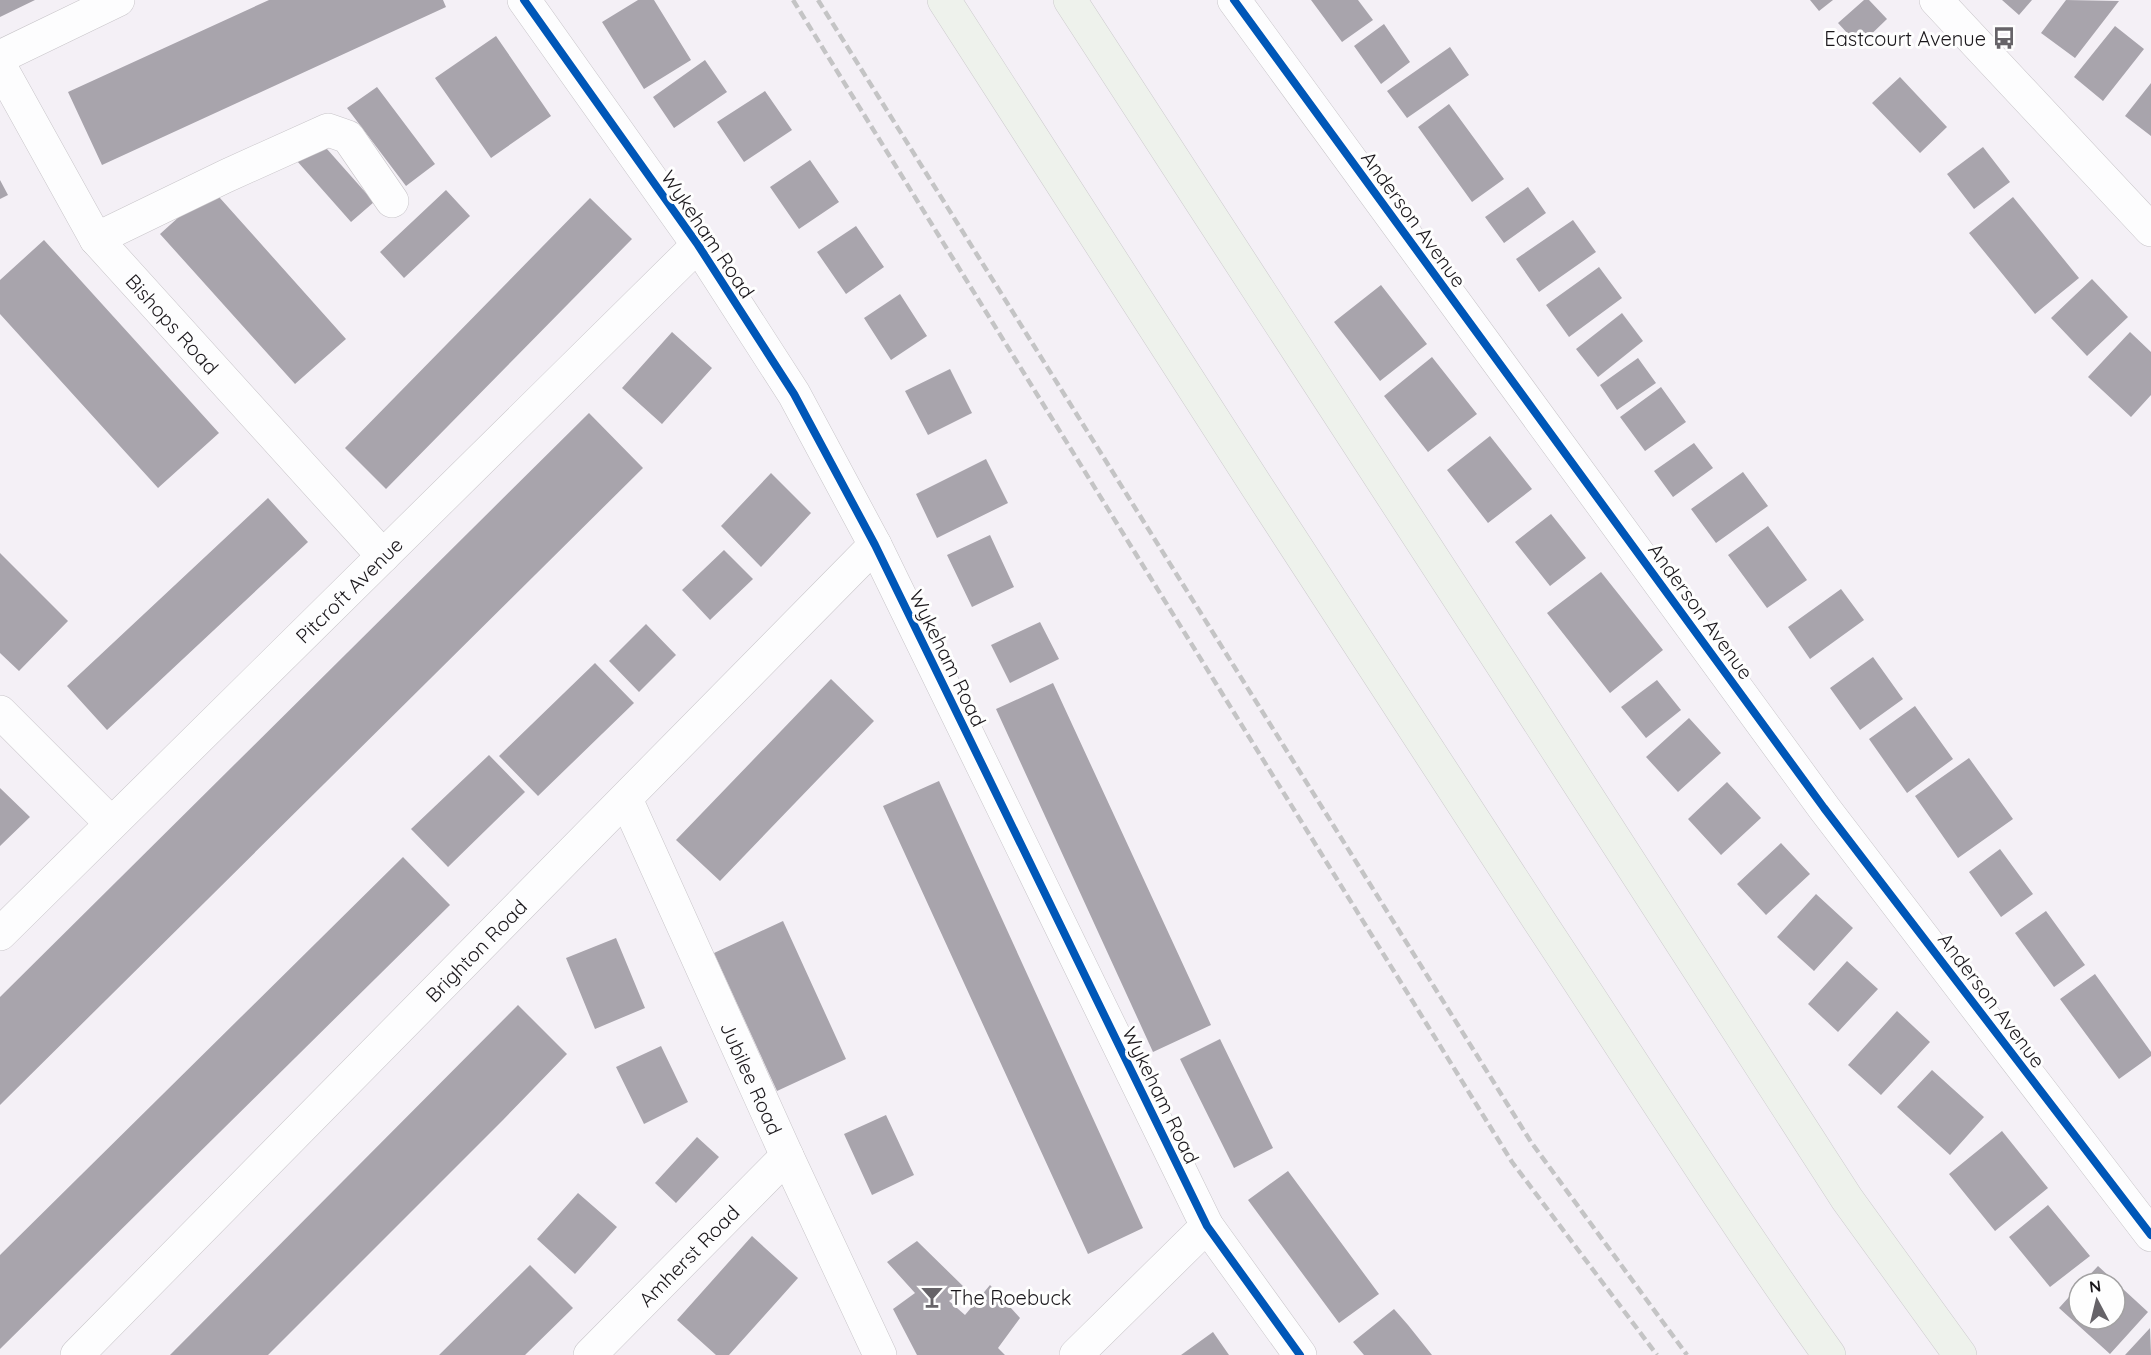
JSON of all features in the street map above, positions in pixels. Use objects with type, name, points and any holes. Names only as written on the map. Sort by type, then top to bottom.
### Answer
[{"type":"main road","points":[[944,0],[1420,739],[1756,1253],[1829,1355]]},
{"type":"main road","points":[[1070,0],[1815,1151],[1960,1355]]},
{"type":"street","points":[[0,57],[118,0]]},
{"type":"street","name":"Wykeham Road","points":[[524,0],[699,245],[794,394],[875,545],[1207,1226],[1300,1355]]},
{"type":"street","name":"Anderson Avenue","points":[[1234,0],[1824,808],[2151,1235]]},
{"type":"street","points":[[1936,0],[2151,230]]},
{"type":"street","name":"Bishops Road","points":[[0,66],[96,238],[383,556]]},
{"type":"street","points":[[96,238],[328,130],[348,137],[392,201]]},
{"type":"street","name":"Pitcroft Avenue","points":[[0,934],[699,245]]},
{"type":"street","name":"Brighton Road","points":[[77,1355],[875,545]]},
{"type":"street","points":[[0,712],[111,824]]},
{"type":"street","name":"Jubilee Road","points":[[626,800],[880,1355]]},
{"type":"street","name":"Amherst Road","points":[[590,1355],[787,1156]]},
{"type":"street","points":[[1076,1355],[1207,1226]]},
{"type":"building","points":[[0,0],[35,0],[0,17]]},
{"type":"building","points":[[269,0],[443,0],[446,7],[102,165],[68,92]]},
{"type":"building","points":[[638,0],[654,0],[691,60],[644,89],[602,22]]},
{"type":"building","points":[[1311,0],[1358,0],[1373,20],[1342,42]]},
{"type":"building","points":[[1810,0],[1833,0],[1819,11]]},
{"type":"building","points":[[1864,0],[1869,0],[1887,19],[1859,46],[1838,23]]},
{"type":"building","points":[[2002,0],[2032,0],[2019,15]]},
{"type":"building","points":[[2066,0],[2119,1],[2075,58],[2041,33]]},
{"type":"building","points":[[1384,24],[1410,62],[1381,84],[1354,46]]},
{"type":"building","points":[[2115,26],[2144,49],[2103,101],[2074,77]]},
{"type":"building","points":[[496,36],[551,116],[491,158],[435,78]]},
{"type":"building","points":[[1450,47],[1469,75],[1407,118],[1387,91]]},
{"type":"building","points":[[705,60],[727,92],[674,128],[653,97]]},
{"type":"building","points":[[1900,77],[1947,127],[1920,153],[1872,103]]},
{"type":"building","points":[[2151,83],[2151,136],[2125,116]]},
{"type":"building","points":[[377,87],[435,164],[406,186],[347,108]]},
{"type":"building","points":[[765,91],[792,130],[744,162],[717,122]]},
{"type":"building","points":[[1449,104],[1504,179],[1472,202],[1418,127]]},
{"type":"building","points":[[319,140],[374,202],[351,222],[297,161]]},
{"type":"building","points":[[1983,147],[2010,182],[1974,209],[1947,174]]},
{"type":"building","points":[[810,160],[839,202],[799,229],[770,187]]},
{"type":"building","points":[[0,180],[8,195],[0,199]]},
{"type":"building","points":[[1528,187],[1546,213],[1504,243],[1485,217]]},
{"type":"building","points":[[211,188],[346,339],[295,384],[160,234]]},
{"type":"building","points":[[446,190],[470,216],[404,278],[380,252]]},
{"type":"building","points":[[2013,197],[2079,278],[2035,314],[1969,233]]},
{"type":"building","points":[[590,198],[632,239],[386,489],[345,448]]},
{"type":"building","points":[[1573,220],[1596,252],[1539,292],[1516,259]]},
{"type":"building","points":[[856,226],[884,267],[846,294],[817,252]]},
{"type":"building","points":[[44,240],[219,433],[158,488],[0,314],[0,280]]},
{"type":"building","points":[[1599,267],[1622,298],[1569,337],[1546,305]]},
{"type":"building","points":[[2092,279],[2128,317],[2087,356],[2051,318]]},
{"type":"building","points":[[1381,285],[1427,344],[1380,381],[1334,322]]},
{"type":"building","points":[[900,294],[927,336],[891,360],[864,318]]},
{"type":"building","points":[[1622,313],[1643,341],[1598,377],[1576,349]]},
{"type":"building","points":[[672,332],[712,368],[662,424],[622,388]]},
{"type":"building","points":[[2130,332],[2151,352],[2151,395],[2131,417],[2088,377]]},
{"type":"building","points":[[1432,357],[1477,414],[1428,452],[1384,396]]},
{"type":"building","points":[[1638,358],[1656,383],[1617,410],[1600,385]]},
{"type":"building","points":[[950,369],[972,413],[928,435],[905,391]]},
{"type":"building","points":[[1661,387],[1686,422],[1645,451],[1620,417]]},
{"type":"building","points":[[589,413],[643,468],[0,1105],[0,997]]},
{"type":"building","points":[[1490,436],[1532,489],[1488,523],[1447,470]]},
{"type":"building","points":[[1694,443],[1713,468],[1673,497],[1654,471]]},
{"type":"building","points":[[986,459],[1008,503],[937,538],[916,494]]},
{"type":"building","points":[[1743,472],[1768,506],[1716,543],[1691,509]]},
{"type":"building","points":[[771,473],[811,513],[761,567],[721,526]]},
{"type":"building","points":[[268,498],[308,542],[107,730],[67,686]]},
{"type":"building","points":[[1551,514],[1586,558],[1550,586],[1515,542]]},
{"type":"building","points":[[1768,526],[1807,580],[1767,608],[1728,555]]},
{"type":"building","points":[[990,535],[1014,587],[972,607],[947,555]]},
{"type":"building","points":[[724,550],[753,579],[710,620],[682,590]]},
{"type":"building","points":[[0,553],[68,621],[19,671],[0,653]]},
{"type":"building","points":[[1601,572],[1663,650],[1610,693],[1547,613]]},
{"type":"building","points":[[1841,589],[1864,620],[1810,659],[1788,627]]},
{"type":"building","points":[[1040,622],[1059,659],[1010,683],[991,645]]},
{"type":"building","points":[[646,624],[676,655],[639,692],[609,661]]},
{"type":"building","points":[[1873,657],[1903,699],[1860,730],[1830,688]]},
{"type":"building","points":[[595,663],[634,703],[538,796],[499,756]]},
{"type":"building","points":[[831,679],[874,721],[720,881],[676,840]]},
{"type":"building","points":[[1657,680],[1681,710],[1646,738],[1621,707]]},
{"type":"building","points":[[1053,683],[1211,1025],[1153,1052],[996,709]]},
{"type":"building","points":[[1915,706],[1953,759],[1907,793],[1869,739]]},
{"type":"building","points":[[1689,718],[1721,753],[1678,792],[1646,757]]},
{"type":"building","points":[[489,755],[525,792],[448,867],[411,829]]},
{"type":"building","points":[[1969,758],[2013,819],[1958,858],[1915,796]]},
{"type":"building","points":[[939,781],[1143,1228],[1088,1254],[883,806]]},
{"type":"building","points":[[1727,782],[1761,818],[1721,855],[1688,819]]},
{"type":"building","points":[[0,788],[30,817],[0,846]]},
{"type":"building","points":[[1781,843],[1810,874],[1766,915],[1737,884]]},
{"type":"building","points":[[2000,849],[2033,894],[2001,917],[1969,872]]},
{"type":"building","points":[[403,857],[450,905],[0,1349],[0,1255]]},
{"type":"building","points":[[1816,894],[1853,928],[1814,971],[1777,937]]},
{"type":"building","points":[[2046,911],[2085,965],[2054,987],[2015,933]]},
{"type":"building","points":[[783,921],[846,1059],[777,1091],[714,953]]},
{"type":"building","points":[[616,938],[645,1008],[595,1029],[566,958]]},
{"type":"building","points":[[1847,961],[1878,989],[1838,1032],[1808,1004]]},
{"type":"building","points":[[2095,974],[2151,1052],[2151,1056],[2119,1079],[2060,999]]},
{"type":"building","points":[[518,1005],[567,1054],[503,1120],[268,1355],[170,1355]]},
{"type":"building","points":[[1897,1011],[1930,1042],[1881,1095],[1848,1065]]},
{"type":"building","points":[[1220,1039],[1273,1148],[1234,1168],[1180,1059]]},
{"type":"building","points":[[661,1046],[688,1102],[644,1124],[616,1067]]},
{"type":"building","points":[[1932,1070],[1984,1117],[1950,1155],[1897,1107]]},
{"type":"building","points":[[886,1115],[914,1175],[872,1195],[844,1134]]},
{"type":"building","points":[[2002,1131],[2048,1188],[1995,1231],[1949,1174]]},
{"type":"building","points":[[697,1137],[719,1157],[676,1203],[655,1183]]},
{"type":"building","points":[[1288,1171],[1379,1294],[1339,1323],[1248,1200]]},
{"type":"building","points":[[578,1193],[617,1227],[575,1274],[537,1239]]},
{"type":"building","points":[[2048,1205],[2090,1256],[2071,1271],[2067,1271],[2067,1274],[2050,1287],[2009,1237]]},
{"type":"building","points":[[752,1236],[798,1278],[729,1355],[716,1355],[677,1320]]},
{"type":"building","name":"The Roebuck","points":[[917,1241],[966,1289],[949,1301],[965,1315],[990,1285],[1020,1318],[998,1348],[1005,1355],[917,1355],[893,1309],[915,1293],[887,1262]]},
{"type":"building","points":[[530,1265],[573,1308],[525,1355],[439,1355]]},
{"type":"building","points":[[2098,1266],[2103,1271],[2093,1271]]},
{"type":"building","points":[[2127,1293],[2148,1312],[2110,1354],[2084,1331],[2127,1331]]},
{"type":"building","points":[[2067,1299],[2067,1315],[2059,1308]]},
{"type":"building","points":[[1394,1309],[1432,1355],[1364,1355],[1353,1342]]},
{"type":"building","points":[[2150,1328],[2151,1355],[2125,1355]]},
{"type":"building","points":[[1213,1332],[1229,1355],[1181,1355]]},
{"type":"railway","points":[[793,0],[1512,1162],[1657,1355]]},
{"type":"railway","points":[[818,0],[1531,1142],[1687,1355]]},
{"type":"cycle path","points":[[524,0],[698,245],[794,394],[875,545],[1207,1226],[1300,1355]]},
{"type":"cycle path","points":[[1234,0],[1824,808],[2151,1235]]},
{"type":"place","name":"Eastcourt Avenue","points":[[2004,38]]},
{"type":"place","name":"The Roebuck","points":[[932,1297]]}]
